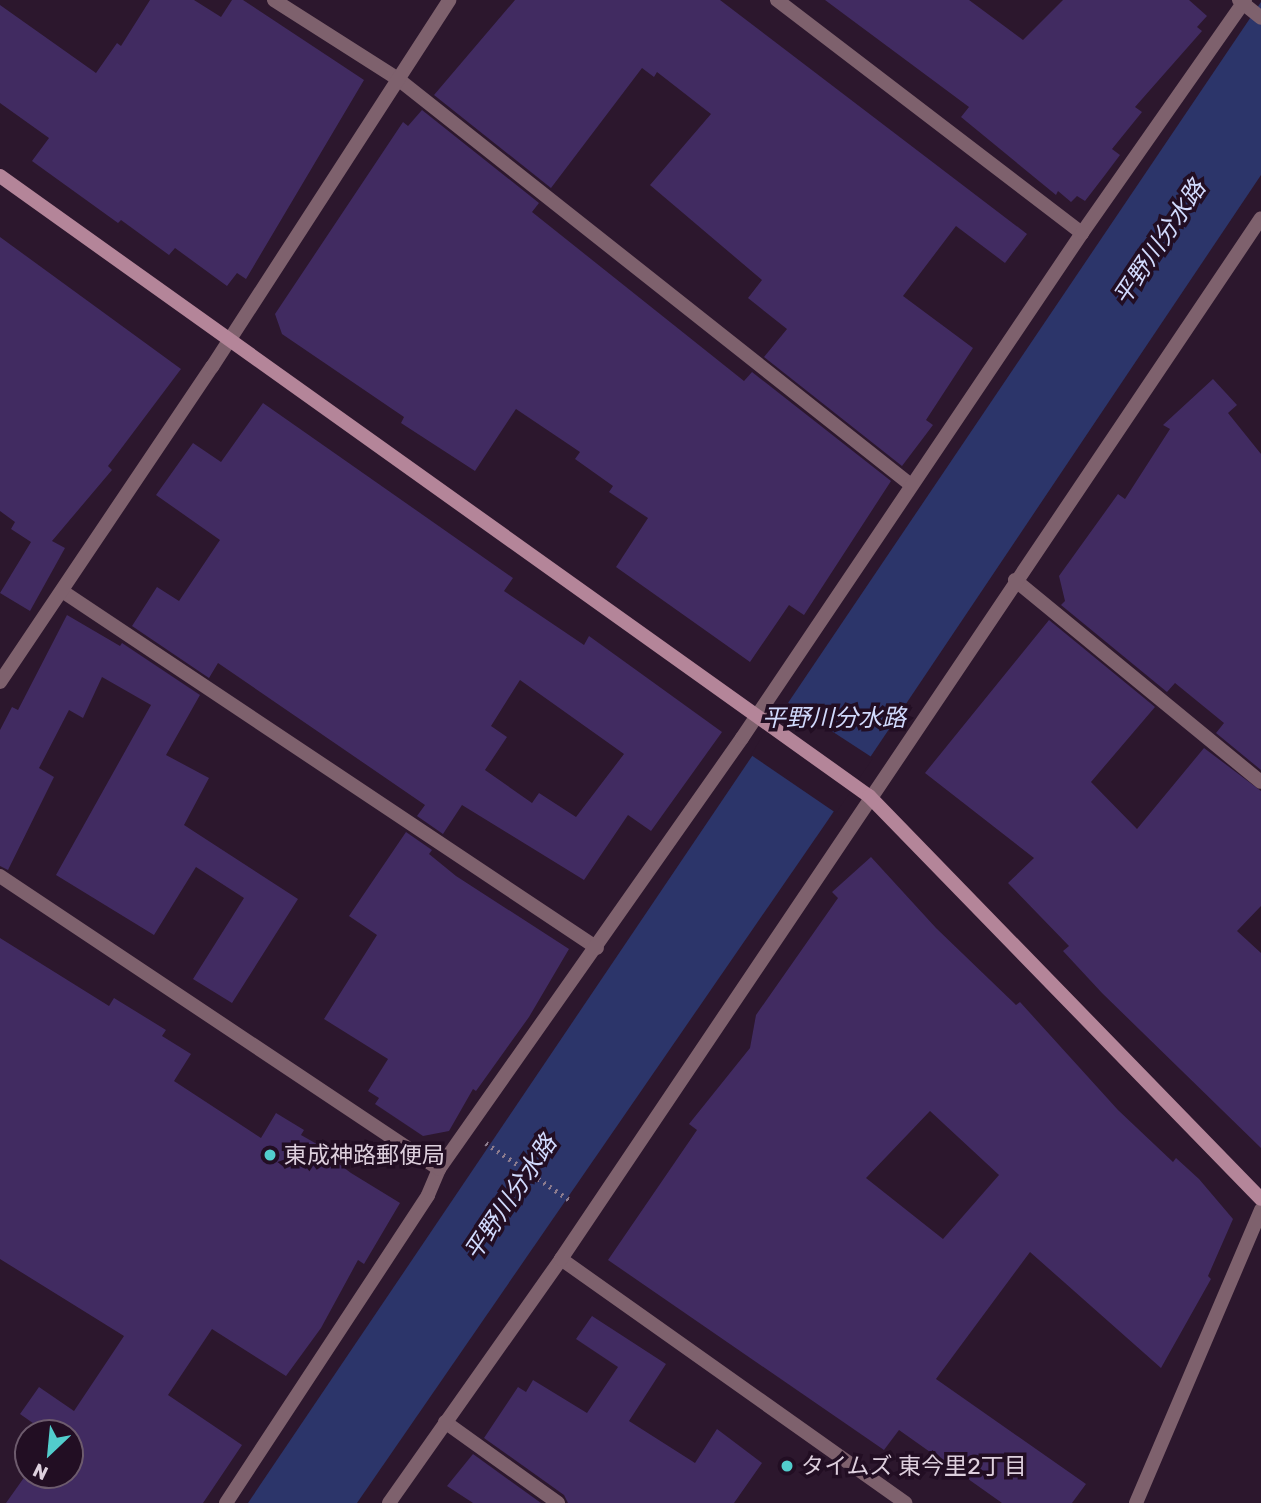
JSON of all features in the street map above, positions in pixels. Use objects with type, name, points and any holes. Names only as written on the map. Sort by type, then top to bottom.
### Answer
[{"type":"street","points":[[274,0],[398,79],[911,485]]},
{"type":"street","points":[[0,682],[231,339],[449,0]]},
{"type":"street","points":[[777,0],[1082,233]]},
{"type":"street","points":[[226,1503],[428,1195],[439,1169],[761,722],[911,485],[1082,233],[1248,7]]},
{"type":"street","points":[[0,176],[231,339],[761,722],[869,796],[1261,1199]]},
{"type":"street","points":[[389,1503],[561,1259],[869,796],[1261,218]]},
{"type":"street","points":[[1015,580],[1261,782]]},
{"type":"street","points":[[62,591],[597,948]]},
{"type":"street","points":[[0,876],[439,1169]]},
{"type":"street","points":[[1136,1503],[1261,1210]]},
{"type":"street","points":[[561,1259],[905,1503]]},
{"type":"street","points":[[445,1422],[558,1503]]},
{"type":"path","points":[[479,1139],[576,1205]]},
{"type":"water","name":"平野川分水路","points":[[1261,2],[1261,175],[828,820],[357,1503],[248,1503]]},
{"type":"pier","points":[[784,700],[873,758],[836,813],[751,755]]},
{"type":"building","points":[[150,0],[194,0],[221,17],[232,0],[243,0],[364,80],[246,279],[237,273],[227,286],[175,248],[169,255],[121,220],[118,223],[32,161],[49,138],[0,103],[0,5],[96,73],[117,43],[121,46]]},
{"type":"building","points":[[515,0],[720,0],[1027,234],[1005,263],[956,226],[903,296],[973,348],[926,420],[933,425],[902,466],[764,357],[787,329],[748,298],[762,280],[650,185],[711,114],[657,72],[654,77],[642,68],[551,188],[434,95]]},
{"type":"building","points":[[825,0],[969,0],[1023,40],[1063,0],[1189,0],[1207,16],[1197,27],[1202,31],[1135,107],[1142,112],[1112,149],[1120,155],[1085,201],[1077,196],[1071,202],[1058,191],[1056,195],[961,117],[969,107]]},
{"type":"building","points":[[422,110],[539,203],[532,212],[744,381],[752,372],[891,481],[804,615],[789,605],[750,662],[616,567],[648,518],[609,492],[613,486],[575,459],[580,452],[516,409],[475,471],[401,423],[404,417],[282,334],[275,314],[403,122],[408,126]]},
{"type":"building","points":[[0,237],[181,369],[108,466],[112,470],[52,541],[65,548],[30,611],[0,593],[31,542],[11,529],[15,522],[0,511]]},
{"type":"building","points":[[1213,379],[1237,405],[1228,413],[1261,454],[1261,770],[1216,733],[1224,723],[1175,683],[1167,692],[1061,605],[1065,601],[1059,576],[1118,494],[1125,499],[1170,429],[1163,425]]},
{"type":"building","points":[[263,403],[513,578],[504,591],[584,645],[589,636],[722,732],[651,831],[628,815],[584,880],[462,805],[443,834],[417,816],[425,805],[218,663],[209,678],[132,626],[157,587],[179,601],[220,540],[156,495],[193,443],[221,462]],"holes":[[[520,680],[624,754],[576,817],[539,793],[532,803],[485,770],[507,737],[491,726]]]},
{"type":"building","points":[[67,615],[120,646],[122,643],[200,695],[166,755],[209,778],[184,825],[298,899],[232,1003],[193,979],[244,898],[196,867],[154,935],[56,875],[151,705],[102,677],[83,718],[69,710],[39,768],[54,777],[8,870],[0,866],[0,730],[12,707],[18,710]]},
{"type":"building","points":[[1049,620],[1155,707],[1091,782],[1137,829],[1204,748],[1261,791],[1261,906],[1237,931],[1261,953],[1261,1148],[1102,993],[1063,951],[1069,946],[1008,883],[1034,858],[925,773]]},
{"type":"building","points":[[406,832],[432,850],[429,854],[456,876],[569,949],[529,1017],[476,1091],[473,1089],[449,1131],[423,1136],[375,1104],[379,1098],[368,1091],[388,1059],[324,1019],[377,935],[349,916]]},
{"type":"building","points":[[871,857],[936,928],[1016,1005],[1020,1002],[1118,1110],[1173,1162],[1176,1158],[1199,1179],[1233,1219],[1208,1276],[1211,1279],[1161,1368],[1030,1252],[936,1379],[1086,1484],[1072,1503],[1002,1503],[899,1430],[884,1450],[608,1260],[697,1130],[689,1124],[750,1048],[756,1015],[838,898],[832,892]],"holes":[[[930,1111],[999,1175],[943,1239],[866,1178]]]},
{"type":"building","points":[[0,938],[109,1006],[114,998],[166,1030],[162,1036],[191,1054],[174,1081],[261,1138],[276,1113],[304,1130],[301,1135],[329,1151],[327,1155],[351,1173],[400,1203],[364,1264],[358,1260],[321,1328],[286,1376],[212,1329],[168,1395],[242,1445],[203,1503],[6,1503],[16,1489],[84,1489],[84,1419],[27,1419],[20,1414],[39,1387],[74,1411],[124,1336],[0,1259]]},
{"type":"building","points":[[592,1316],[666,1364],[629,1421],[695,1463],[717,1429],[762,1463],[734,1503],[568,1503],[564,1495],[484,1438],[518,1387],[526,1392],[533,1380],[587,1413],[618,1367],[576,1339]]},
{"type":"building","points":[[473,1454],[541,1503],[473,1503],[447,1486]]},
{"type":"place","name":"東成神路郵便局","points":[[270,1155]]},
{"type":"place","name":"タイムズ 東今里2丁目","points":[[787,1466]]}]
